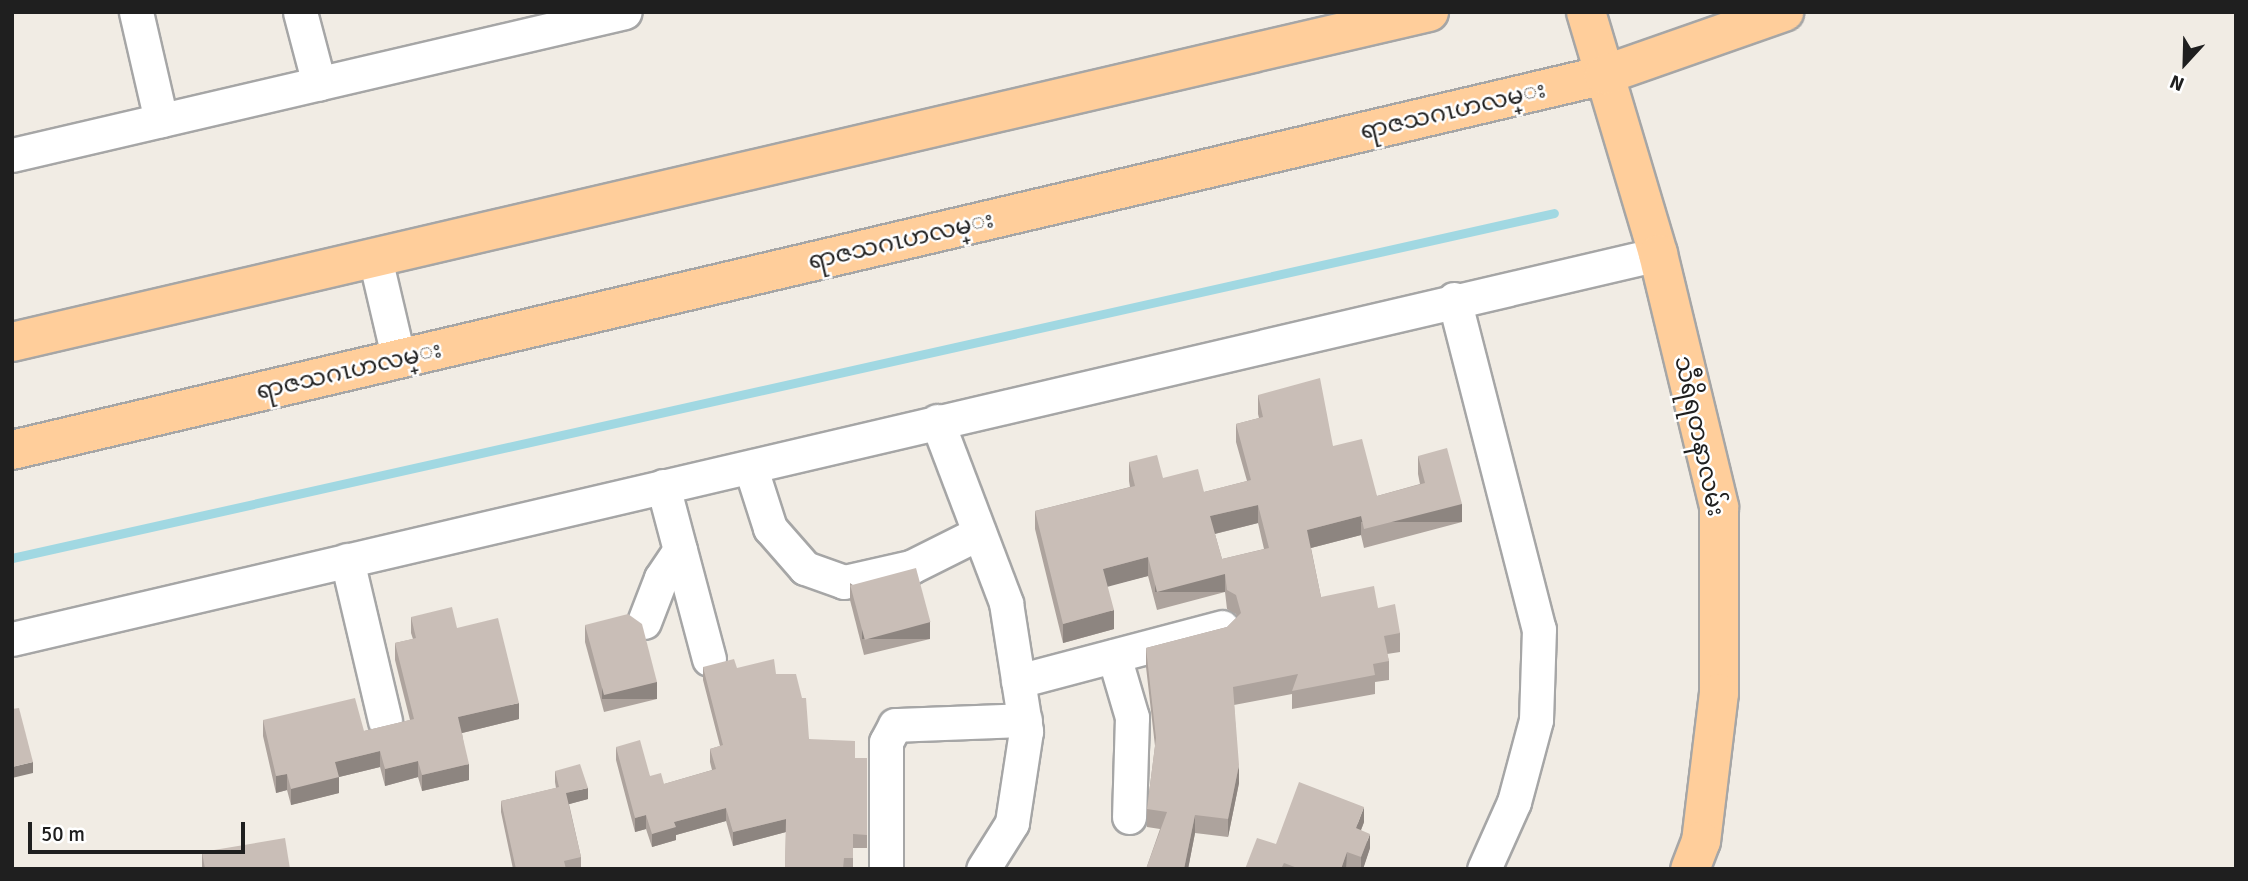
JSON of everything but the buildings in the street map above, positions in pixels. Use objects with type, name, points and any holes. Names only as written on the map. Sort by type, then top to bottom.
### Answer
[{"type":"main road","points":[[12,342],[1391,17],[1429,12]]},
{"type":"main road","name":"သီရိရတနာလမ်း","points":[[1586,12],[1657,254],[1719,507],[1719,693],[1701,841],[1690,869]]},
{"type":"main road","name":"ရာဇသဂၤဟလမ္း","points":[[12,450],[1604,75],[1784,12]]},
{"type":"street","points":[[136,12],[161,120]]},
{"type":"street","points":[[300,12],[319,83]]},
{"type":"street","points":[[12,155],[319,83],[504,26],[625,12]]},
{"type":"street","points":[[12,639],[1454,299],[1657,254]]},
{"type":"street","points":[[375,258],[399,360]]},
{"type":"street","points":[[1454,299],[1539,629],[1536,719],[1514,802],[1484,869]]},
{"type":"street","points":[[937,421],[1006,603],[1025,720],[1012,823],[983,869]]},
{"type":"street","points":[[753,475],[770,528],[805,568],[844,582],[911,567],[979,533]]},
{"type":"street","points":[[663,486],[709,659]]},
{"type":"street","points":[[644,622],[661,578],[680,550]]},
{"type":"street","points":[[346,560],[385,721]]},
{"type":"street","points":[[1018,681],[1222,627]]},
{"type":"street","points":[[1115,656],[1132,717],[1129,817]]},
{"type":"street","points":[[886,869],[886,742],[895,725],[1025,720]]},
{"type":"waterway","points":[[12,558],[1554,213]]}]
